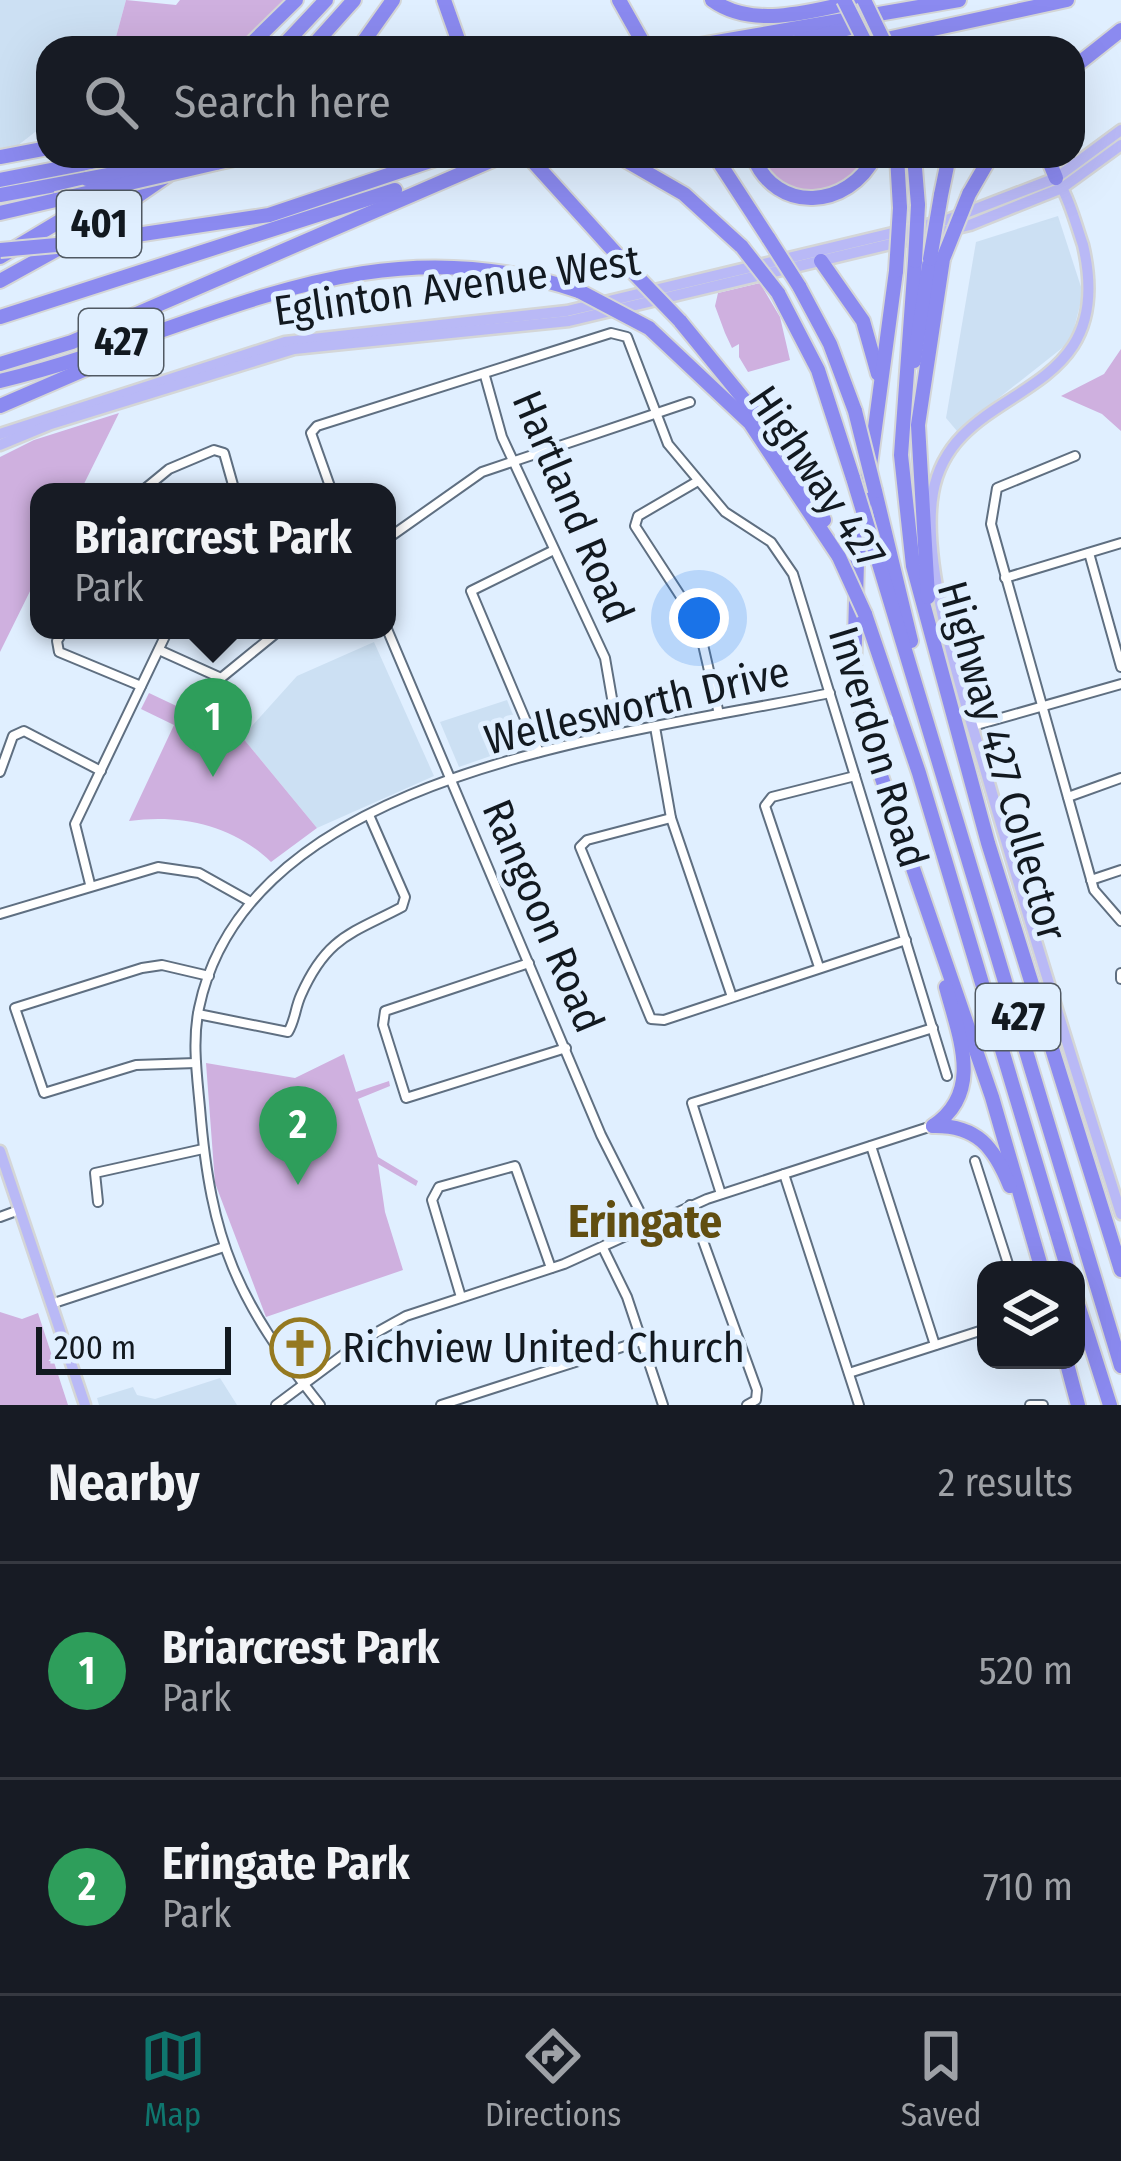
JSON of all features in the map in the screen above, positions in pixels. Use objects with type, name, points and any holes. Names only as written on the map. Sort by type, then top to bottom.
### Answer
[{"type":"highway","points":[[259,36],[296,0]]},
{"type":"highway","points":[[292,36],[326,0]]},
{"type":"highway","points":[[321,36],[353,0]]},
{"type":"highway","points":[[368,36],[393,0]]},
{"type":"highway","points":[[444,0],[457,36]]},
{"type":"highway","points":[[619,0],[639,36]]},
{"type":"highway","points":[[712,0],[737,14],[763,16],[864,0],[886,36]]},
{"type":"highway","points":[[844,0],[860,36]]},
{"type":"highway","points":[[752,36],[961,0]]},
{"type":"highway","points":[[820,36],[961,0]]},
{"type":"highway","points":[[919,36],[1067,0]]},
{"type":"highway","points":[[1085,58],[1121,30]]},
{"type":"highway","points":[[0,161],[36,154]]},
{"type":"highway","points":[[0,180],[61,168]]},
{"type":"highway","name":"401","points":[[0,254],[139,168]]},
{"type":"highway","points":[[0,195],[159,168]]},
{"type":"highway","name":"401","points":[[0,281],[96,226],[176,168]]},
{"type":"highway","points":[[0,213],[181,168]]},
{"type":"highway","points":[[0,254],[269,215],[409,168]]},
{"type":"highway","points":[[0,317],[469,168]]},
{"type":"highway","points":[[0,364],[72,341],[477,168]]},
{"type":"highway","points":[[538,168],[680,321],[786,451],[839,557]]},
{"type":"highway","name":"Highway 427","points":[[639,168],[684,194],[742,247],[778,293],[812,356],[930,722],[1107,1311]]},
{"type":"highway","points":[[723,168],[799,286],[830,344],[855,412],[930,722]]},
{"type":"highway","points":[[762,168],[778,188],[816,199],[853,186],[866,168]]},
{"type":"highway","name":"Highway 427","points":[[875,427],[896,271],[897,168]]},
{"type":"highway","points":[[915,168],[930,260]]},
{"type":"highway","points":[[943,685],[924,569],[917,449],[930,260],[946,168]]},
{"type":"highway","points":[[930,260],[984,168]]},
{"type":"highway","points":[[1052,168],[1059,183]]},
{"type":"highway","name":"Highway 427 Collector","points":[[930,260],[902,401],[907,534],[943,685],[1121,1270]]},
{"type":"highway","points":[[821,261],[872,340],[878,365],[875,427]]},
{"type":"highway","name":"Highway 427","points":[[0,381],[344,274],[406,265],[522,272],[579,291],[650,328],[750,423],[839,557],[865,614],[925,794],[1065,1261]]},
{"type":"highway","points":[[0,406],[243,303]]},
{"type":"highway","name":"427","points":[[875,427],[854,601],[854,675],[866,730],[986,1079],[1039,1261]]},
{"type":"highway","points":[[928,918],[964,1069],[958,1103],[933,1126]]},
{"type":"highway","points":[[933,1126],[961,1126],[986,1141],[1006,1177],[1039,1261]]},
{"type":"highway","points":[[1107,1311],[1121,1346]]},
{"type":"highway","name":"427","points":[[1107,1311],[1121,1366]]},
{"type":"highway","points":[[1085,1327],[1110,1405]]},
{"type":"highway","points":[[1087,1334],[1100,1405]]},
{"type":"highway","points":[[1068,1369],[1078,1405]]},
{"type":"main road","name":"Eglinton Avenue West","points":[[1085,161],[1121,130]]},
{"type":"main road","name":"Eglinton Avenue West","points":[[1085,167],[1121,145]]},
{"type":"main road","name":"Eglinton Avenue West","points":[[0,434],[285,342],[588,306],[973,213],[1059,183],[1077,168]]},
{"type":"main road","name":"Eglinton Avenue West","points":[[0,446],[50,424],[294,349],[569,321],[983,221],[1083,168]]},
{"type":"main road","points":[[1059,183],[1094,284],[1090,328],[1074,354],[957,446],[934,488],[936,561],[973,726],[1116,1181],[1121,1214]]},
{"type":"main road","points":[[0,1151],[86,1405]]},
{"type":"street","points":[[329,483],[312,428],[622,334],[656,414]]},
{"type":"street","name":"Hartland Road","points":[[484,376],[513,460],[605,658],[618,733]]},
{"type":"street","points":[[396,532],[469,478],[690,402]]},
{"type":"street","name":"Inverdon Road","points":[[656,414],[668,444],[725,512],[771,542],[788,563],[947,1076]]},
{"type":"street","points":[[153,483],[171,468],[214,450],[224,453],[232,483]]},
{"type":"street","points":[[1075,456],[994,490],[991,524],[1091,880],[1101,904],[1121,921]]},
{"type":"street","points":[[698,481],[638,516],[635,526],[698,623],[719,714]]},
{"type":"street","points":[[1005,578],[1121,543]]},
{"type":"street","points":[[538,752],[471,591],[554,550]]},
{"type":"street","points":[[1089,553],[1121,668]]},
{"type":"street","points":[[58,639],[59,652],[141,686]]},
{"type":"street","points":[[90,884],[74,830],[164,639]]},
{"type":"street","points":[[159,650],[221,679],[269,639]]},
{"type":"street","name":"Rangoon Road","points":[[392,639],[646,1224]]},
{"type":"street","points":[[973,726],[1121,684]]},
{"type":"street","name":"Wellesworth Drive","points":[[320,1405],[260,1328],[224,1247],[203,1149],[196,1064],[198,1014],[209,976],[249,901],[315,842],[455,780],[538,752],[618,733],[830,693]]},
{"type":"street","points":[[655,727],[671,818],[731,994]]},
{"type":"street","points":[[0,772],[13,736],[23,731],[101,772]]},
{"type":"street","points":[[818,967],[765,806],[772,797],[855,776]]},
{"type":"street","points":[[1068,796],[1121,778]]},
{"type":"street","points":[[198,1014],[288,1032],[309,980],[336,945],[368,919],[402,907],[405,897],[369,815]]},
{"type":"street","points":[[671,818],[587,840],[580,852],[651,1019],[664,1020],[731,994],[906,940]]},
{"type":"street","points":[[0,914],[90,884],[167,867],[199,873],[249,901]]},
{"type":"street","points":[[1091,880],[1121,870]]},
{"type":"street","points":[[529,963],[385,1011],[383,1025],[406,1098],[566,1048]]},
{"type":"street","points":[[196,1064],[136,1065],[44,1093],[15,1008],[142,968],[162,965],[209,976]]},
{"type":"street","points":[[721,1194],[692,1103],[933,1028]]},
{"type":"street","points":[[276,1405],[386,1326],[603,1248],[690,1205],[933,1126]]},
{"type":"street","points":[[871,1146],[935,1345]]},
{"type":"street","points":[[98,1202],[95,1173],[203,1149]]},
{"type":"street","points":[[975,1161],[1007,1261]]},
{"type":"street","points":[[461,1297],[433,1191],[506,1166],[515,1166],[523,1176],[551,1268]]},
{"type":"street","points":[[784,1174],[860,1405]]},
{"type":"street","points":[[690,1205],[757,1390],[756,1400],[747,1405]]},
{"type":"street","points":[[0,1217],[20,1210]]},
{"type":"street","points":[[51,1304],[224,1247]]},
{"type":"street","points":[[603,1248],[663,1405]]},
{"type":"street","points":[[850,1373],[977,1332]]},
{"type":"street","points":[[441,1405],[641,1341]]},
{"type":"street","points":[[1030,1405],[1043,1405]]},
{"type":"shaded area","points":[[0,0],[126,0],[116,36],[36,36],[36,131],[17,146],[0,148]]},
{"type":"shaded area","points":[[126,0],[176,5],[180,0],[289,0],[254,36],[116,36]]},
{"type":"shaded area","points":[[767,168],[863,168],[825,194],[786,184]]},
{"type":"shaded area","points":[[1058,216],[1083,293],[1071,341],[957,431],[946,418],[976,242]]},
{"type":"shaded area","points":[[760,283],[780,317],[790,360],[748,372],[739,357],[739,344],[732,348],[715,306],[718,293]]},
{"type":"shaded area","points":[[1121,349],[1121,431],[1102,414],[1061,396],[1104,374]]},
{"type":"shaded area","points":[[119,413],[84,483],[30,483],[30,591],[0,652],[0,457],[34,440]]},
{"type":"shaded area","points":[[374,642],[434,776],[317,828],[242,737],[297,676]]},
{"type":"shaded area","points":[[149,693],[242,737],[317,828],[271,862],[240,839],[205,825],[168,819],[129,821],[174,725],[141,709]]},
{"type":"shaded area","points":[[507,700],[525,744],[459,767],[440,722]]},
{"type":"shaded area","points":[[344,1054],[356,1092],[389,1081],[390,1086],[358,1099],[378,1157],[418,1181],[416,1186],[378,1164],[385,1212],[403,1270],[266,1317],[215,1183],[206,1063],[295,1078]]},
{"type":"shaded area","points":[[0,1312],[22,1319],[38,1313],[68,1405],[0,1405]]},
{"type":"shaded area","points":[[220,1378],[237,1405],[99,1405],[97,1398],[133,1387],[137,1395],[155,1399]]},
{"type":"place","name":"Briarcrest Park","points":[[213,777]]},
{"type":"place","name":"Eringate Park","points":[[298,1185]]},
{"type":"place","name":"Richview United Church","points":[[300,1348]]},
{"type":"district","name":"Eringate","points":[[645,1222]]}]
